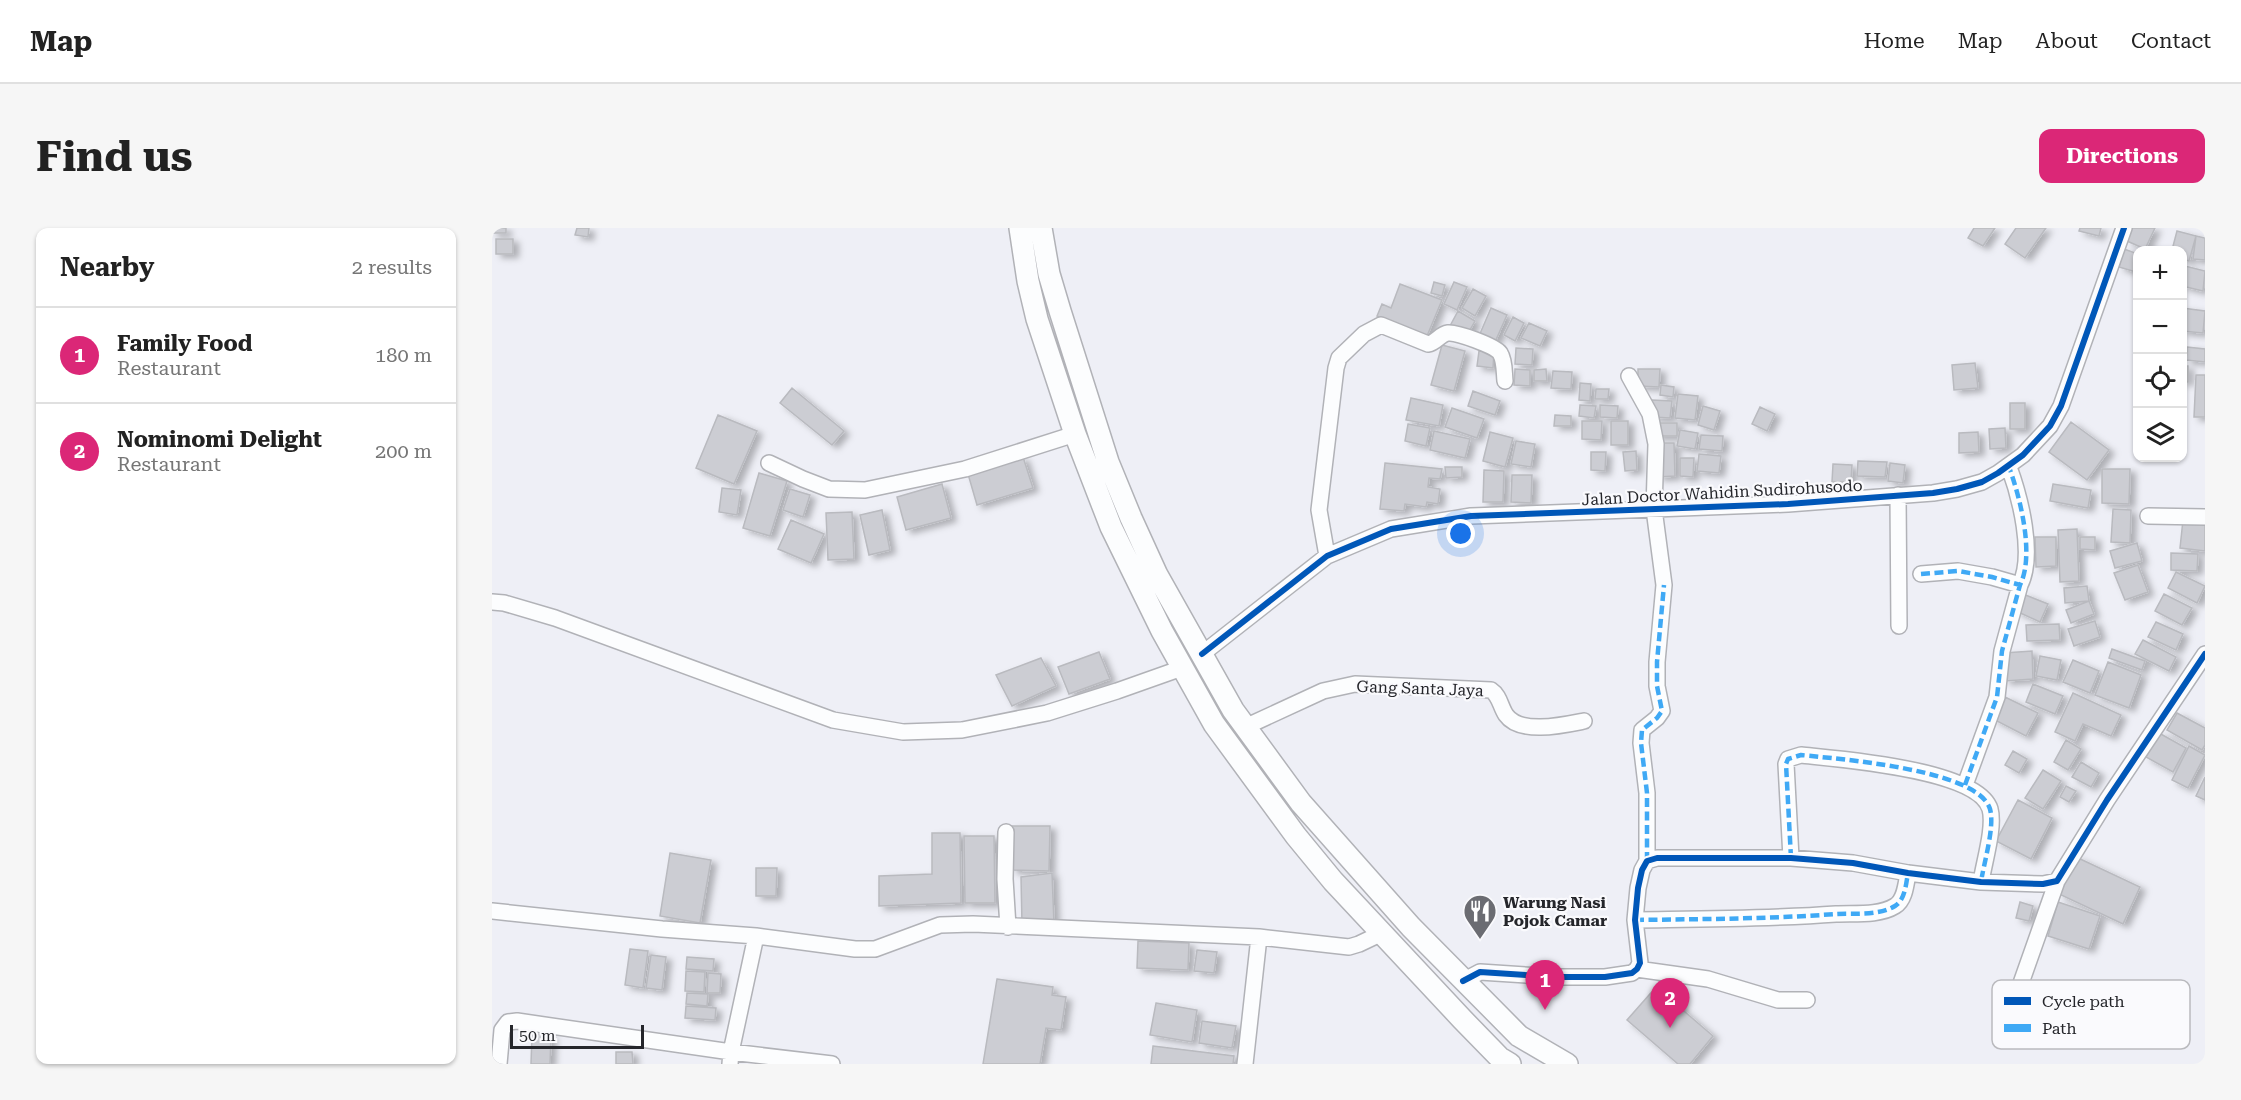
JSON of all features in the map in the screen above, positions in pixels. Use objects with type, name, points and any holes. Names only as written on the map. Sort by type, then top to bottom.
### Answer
[{"type":"main road","points":[[1510,1064],[1492,1050],[1380,934],[1296,836],[1214,724],[1162,631],[1121,522],[1075,434],[1037,319],[1021,235],[1042,233],[1049,274],[1108,462],[1121,522],[1157,574],[1239,718],[1302,803],[1369,880],[1463,981],[1519,1036],[1567,1064]]},
{"type":"main road","points":[[1037,319],[1060,311]]},
{"type":"main road","points":[[1214,724],[1239,718]]},
{"type":"main road","points":[[1348,897],[1369,880]]},
{"type":"street","name":"Jalan Doctor Wahidin Sudirohusodo","points":[[1202,654],[1328,556],[1391,529],[1471,516],[1788,504],[1957,489],[1982,482],[2009,466],[2039,440],[2061,406],[2124,228]]},
{"type":"street","points":[[1328,556],[1320,510],[1339,358],[1364,334],[1381,325],[1428,344],[1450,333],[1463,336],[1500,353],[1505,381]]},
{"type":"street","points":[[1463,981],[1480,972],[1556,977],[1605,977],[1632,973],[1637,969],[1640,953],[1635,920],[1641,870],[1647,861],[1647,794],[1641,743],[1642,730],[1657,718],[1662,707],[1657,686],[1657,662],[1664,585],[1654,509],[1656,444],[1650,414],[1629,376]]},
{"type":"street","points":[[769,463],[829,489],[865,490],[965,469],[1075,434]]},
{"type":"street","points":[[1965,786],[1997,697],[2002,651],[2020,585],[2024,578],[2026,563],[2024,516],[2009,466]]},
{"type":"street","points":[[1898,495],[1899,626]]},
{"type":"street","points":[[2148,516],[2205,517]]},
{"type":"street","points":[[1920,574],[1958,571],[2020,585]]},
{"type":"street","points":[[492,602],[504,603],[555,618],[833,720],[903,732],[962,730],[1047,712],[1182,668]]},
{"type":"street","points":[[2022,980],[2057,881],[2205,654]]},
{"type":"street","name":"Gang Santa Jaya","points":[[1239,718],[1323,691],[1355,684],[1491,690],[1497,694],[1506,717],[1521,724],[1548,728],[1584,721]]},
{"type":"street","points":[[1791,858],[1786,764],[1788,759],[1793,756],[1894,765],[1965,786],[1986,801],[1991,815],[1981,882]]},
{"type":"street","points":[[1006,832],[1005,879],[1008,927]]},
{"type":"street","points":[[1647,861],[1657,858],[1791,858],[1853,863],[1908,873],[1981,882],[2043,884],[2057,881]]},
{"type":"street","points":[[1635,920],[1782,918],[1876,912],[1894,907],[1899,903],[1905,890],[1908,873]]},
{"type":"street","points":[[492,911],[650,928],[756,936],[830,947],[875,949],[940,925],[973,924],[1259,937],[1349,947],[1380,934]]},
{"type":"street","points":[[730,1058],[756,936]]},
{"type":"street","points":[[1245,1064],[1259,937]]},
{"type":"street","points":[[1637,969],[1708,979],[1778,1000],[1807,1000]]},
{"type":"street","points":[[499,1064],[502,1030],[508,1022],[517,1021],[730,1058],[832,1064]]},
{"type":"building","points":[[492,228],[506,228],[506,233],[492,233]]},
{"type":"building","points":[[577,228],[589,228],[588,237],[575,235]]},
{"type":"building","points":[[1974,228],[1995,228],[1983,246],[1968,238]]},
{"type":"building","points":[[2016,228],[2046,228],[2025,258],[2005,244]]},
{"type":"building","points":[[2080,228],[2101,228],[2099,236],[2079,231]]},
{"type":"building","points":[[2132,228],[2155,228],[2146,246],[2138,246],[2127,241]]},
{"type":"building","points":[[2177,231],[2196,236],[2189,261],[2187,260],[2187,246],[2173,246]]},
{"type":"building","points":[[2196,236],[2205,238],[2205,260],[2193,259]]},
{"type":"building","points":[[496,239],[513,239],[513,254],[496,254]]},
{"type":"building","points":[[2124,249],[2133,252],[2133,271],[2119,267]]},
{"type":"building","points":[[2187,266],[2205,271],[2203,291],[2187,287]]},
{"type":"building","points":[[1434,282],[1445,285],[1442,296],[1431,293]]},
{"type":"building","points":[[1454,282],[1467,287],[1457,310],[1444,304]]},
{"type":"building","points":[[1400,284],[1442,300],[1427,336],[1377,316],[1382,304],[1391,308]]},
{"type":"building","points":[[1473,289],[1486,296],[1475,316],[1462,308]]},
{"type":"building","points":[[1491,308],[1507,315],[1495,342],[1479,336]]},
{"type":"building","points":[[2187,309],[2205,311],[2203,333],[2187,331]]},
{"type":"building","points":[[1458,311],[1475,321],[1467,335],[1450,326]]},
{"type":"building","points":[[1513,317],[1524,323],[1515,341],[1504,335]]},
{"type":"building","points":[[1529,323],[1547,331],[1540,346],[1521,338]]},
{"type":"building","points":[[1442,345],[1465,351],[1454,391],[1431,385]]},
{"type":"building","points":[[2187,347],[2205,349],[2205,362],[2187,360]]},
{"type":"building","points":[[1516,348],[1533,349],[1532,365],[1515,364]]},
{"type":"building","points":[[1479,351],[1494,352],[1493,368],[1477,366]]},
{"type":"building","points":[[1975,363],[1978,388],[1954,390],[1952,365]]},
{"type":"building","points":[[1515,369],[1530,370],[1530,386],[1514,385]]},
{"type":"building","points":[[1546,369],[1547,381],[1534,381],[1534,370]]},
{"type":"building","points":[[1638,369],[1660,369],[1659,387],[1638,386]]},
{"type":"building","points":[[1553,371],[1572,372],[1571,389],[1551,388]]},
{"type":"building","points":[[2196,375],[2205,375],[2205,417],[2194,417]]},
{"type":"building","points":[[1580,383],[1591,384],[1590,401],[1579,400]]},
{"type":"building","points":[[1661,385],[1674,387],[1673,397],[1660,395]]},
{"type":"building","points":[[792,388],[844,431],[832,445],[780,403]]},
{"type":"building","points":[[1596,389],[1609,389],[1608,399],[1595,399]]},
{"type":"building","points":[[1473,391],[1500,401],[1495,415],[1468,406]]},
{"type":"building","points":[[1678,394],[1698,396],[1695,420],[1675,418]]},
{"type":"building","points":[[1411,398],[1443,405],[1439,426],[1406,420]]},
{"type":"building","points":[[1652,400],[1672,401],[1670,418],[1652,417]]},
{"type":"building","points":[[2010,403],[2025,403],[2025,429],[2010,429]]},
{"type":"building","points":[[1580,405],[1596,406],[1594,418],[1579,416]]},
{"type":"building","points":[[1600,405],[1618,406],[1617,418],[1600,417]]},
{"type":"building","points":[[1703,406],[1720,411],[1714,430],[1698,425]]},
{"type":"building","points":[[1760,407],[1775,414],[1767,431],[1752,424]]},
{"type":"building","points":[[1452,408],[1484,419],[1477,438],[1445,427]]},
{"type":"building","points":[[718,415],[757,431],[734,484],[696,468]]},
{"type":"building","points":[[1555,415],[1571,416],[1571,426],[1554,426]]},
{"type":"building","points":[[1582,421],[1602,421],[1601,440],[1582,439]]},
{"type":"building","points":[[1611,421],[1628,421],[1628,445],[1611,445]]},
{"type":"building","points":[[2071,422],[2109,450],[2087,480],[2049,452]]},
{"type":"building","points":[[1655,423],[1677,423],[1677,436],[1655,436]]},
{"type":"building","points":[[1408,424],[1430,428],[1426,446],[1405,441]]},
{"type":"building","points":[[2005,428],[2006,448],[1990,449],[1989,429]]},
{"type":"building","points":[[1680,430],[1698,433],[1695,449],[1677,446]]},
{"type":"building","points":[[1434,431],[1470,439],[1465,458],[1430,450]]},
{"type":"building","points":[[1490,432],[1513,438],[1505,467],[1483,461]]},
{"type":"building","points":[[1978,432],[1979,452],[1959,453],[1959,433]]},
{"type":"building","points":[[1701,435],[1723,436],[1722,451],[1699,449]]},
{"type":"building","points":[[1516,441],[1535,444],[1531,467],[1511,464]]},
{"type":"building","points":[[1657,443],[1674,443],[1675,476],[1658,477]]},
{"type":"building","points":[[1636,451],[1637,470],[1625,471],[1623,452]]},
{"type":"building","points":[[1591,452],[1606,452],[1605,471],[1591,470]]},
{"type":"building","points":[[1699,454],[1721,456],[1719,473],[1697,471]]},
{"type":"building","points":[[1023,457],[1033,488],[977,505],[968,474]]},
{"type":"building","points":[[1680,458],[1694,458],[1693,477],[1680,476]]},
{"type":"building","points":[[1858,461],[1887,462],[1885,477],[1857,476]]},
{"type":"building","points":[[1385,463],[1442,469],[1440,479],[1429,478],[1428,487],[1440,489],[1438,504],[1427,502],[1426,507],[1405,504],[1404,511],[1380,509]]},
{"type":"building","points":[[1890,463],[1905,465],[1903,483],[1888,481]]},
{"type":"building","points":[[1833,464],[1852,465],[1851,482],[1832,482]]},
{"type":"building","points":[[1445,467],[1462,467],[1462,477],[1446,478]]},
{"type":"building","points":[[2102,469],[2130,469],[2129,504],[2102,503]]},
{"type":"building","points":[[1484,470],[1504,471],[1503,502],[1483,502]]},
{"type":"building","points":[[759,473],[787,481],[770,536],[743,528]]},
{"type":"building","points":[[1512,475],[1532,475],[1531,503],[1511,502]]},
{"type":"building","points":[[942,484],[951,518],[906,530],[897,497]]},
{"type":"building","points":[[2053,484],[2091,490],[2088,508],[2050,501]]},
{"type":"building","points":[[722,488],[741,490],[737,515],[719,512]]},
{"type":"building","points":[[790,489],[810,495],[803,517],[783,510]]},
{"type":"building","points":[[2113,509],[2131,510],[2130,543],[2111,542]]},
{"type":"building","points":[[882,510],[890,550],[869,555],[860,515]]},
{"type":"building","points":[[852,512],[854,559],[828,560],[826,513]]},
{"type":"building","points":[[791,520],[824,534],[811,563],[778,549]]},
{"type":"building","points":[[2183,520],[2205,523],[2205,551],[2180,548]]},
{"type":"building","points":[[2077,529],[2079,581],[2060,582],[2058,530]]},
{"type":"building","points":[[2035,537],[2056,537],[2056,566],[2036,567]]},
{"type":"building","points":[[2080,537],[2095,537],[2095,550],[2080,549]]},
{"type":"building","points":[[2137,543],[2142,561],[2115,568],[2110,551]]},
{"type":"building","points":[[2171,553],[2198,554],[2197,571],[2171,570]]},
{"type":"building","points":[[2138,565],[2148,592],[2125,600],[2114,573]]},
{"type":"building","points":[[2176,572],[2205,586],[2197,603],[2168,588]]},
{"type":"building","points":[[2087,586],[2089,601],[2065,603],[2064,588]]},
{"type":"building","points":[[2023,594],[2048,604],[2040,622],[2016,611]]},
{"type":"building","points":[[2164,594],[2192,608],[2182,625],[2155,611]]},
{"type":"building","points":[[2089,601],[2094,614],[2071,623],[2066,610]]},
{"type":"building","points":[[2095,621],[2100,637],[2074,646],[2068,629]]},
{"type":"building","points":[[2156,622],[2183,634],[2176,650],[2148,637]]},
{"type":"building","points":[[2059,624],[2060,640],[2027,641],[2026,625]]},
{"type":"building","points":[[2143,640],[2176,657],[2169,671],[2135,654]]},
{"type":"building","points":[[2112,649],[2145,661],[2142,670],[2109,658]]},
{"type":"building","points":[[2032,651],[2033,679],[2005,681],[2004,653]]},
{"type":"building","points":[[1099,652],[1110,679],[1069,694],[1058,667]]},
{"type":"building","points":[[2040,656],[2061,660],[2057,680],[2036,676]]},
{"type":"building","points":[[1041,658],[1056,686],[1012,706],[996,675]]},
{"type":"building","points":[[2073,660],[2099,671],[2090,693],[2063,682]]},
{"type":"building","points":[[2108,662],[2141,675],[2129,708],[2095,695]]},
{"type":"building","points":[[2033,684],[2063,696],[2055,714],[2026,702]]},
{"type":"building","points":[[2073,693],[2121,715],[2111,736],[2083,724],[2075,741],[2055,732]]},
{"type":"building","points":[[2005,697],[2038,713],[2026,736],[1993,719]]},
{"type":"building","points":[[2177,713],[2205,728],[2205,745],[2202,750],[2167,730]]},
{"type":"building","points":[[2159,733],[2186,748],[2173,772],[2146,757]]},
{"type":"building","points":[[2066,740],[2081,749],[2068,770],[2054,762]]},
{"type":"building","points":[[2189,746],[2205,755],[2188,788],[2172,780]]},
{"type":"building","points":[[2013,751],[2027,759],[2019,773],[2005,765]]},
{"type":"building","points":[[2081,762],[2099,773],[2091,787],[2072,777]]},
{"type":"building","points":[[2043,770],[2061,781],[2043,809],[2025,798]]},
{"type":"building","points":[[2205,777],[2205,800],[2196,796]]},
{"type":"building","points":[[2066,786],[2076,791],[2069,802],[2060,797]]},
{"type":"building","points":[[2018,800],[2052,818],[2031,859],[1996,841]]},
{"type":"building","points":[[1011,826],[1050,826],[1049,871],[1012,870]]},
{"type":"building","points":[[932,833],[960,833],[961,903],[879,906],[879,876],[932,874]]},
{"type":"building","points":[[964,836],[994,836],[995,903],[965,903]]},
{"type":"building","points":[[670,853],[711,860],[700,923],[660,916]]},
{"type":"building","points":[[2076,857],[2140,887],[2123,924],[2059,894]]},
{"type":"building","points":[[756,868],[777,868],[776,896],[756,896]]},
{"type":"building","points":[[1052,873],[1054,924],[1022,925],[1021,877]]},
{"type":"building","points":[[2020,902],[2033,906],[2029,921],[2016,918]]},
{"type":"building","points":[[2058,902],[2100,916],[2089,949],[2048,936]]},
{"type":"building","points":[[1138,941],[1189,943],[1188,970],[1137,968]]},
{"type":"building","points":[[630,949],[648,951],[643,988],[625,985]]},
{"type":"building","points":[[1197,950],[1217,952],[1214,973],[1194,971]]},
{"type":"building","points":[[651,955],[666,957],[662,990],[646,988]]},
{"type":"building","points":[[687,957],[714,959],[713,971],[686,969]]},
{"type":"building","points":[[686,971],[705,972],[704,992],[685,991]]},
{"type":"building","points":[[708,973],[721,974],[720,993],[707,993]]},
{"type":"building","points":[[997,979],[1053,987],[1052,995],[1066,997],[1061,1030],[1046,1028],[1040,1064],[983,1064]]},
{"type":"building","points":[[1656,987],[1713,1036],[1690,1064],[1678,1064],[1627,1020]]},
{"type":"building","points":[[687,993],[708,994],[707,1006],[686,1004]]},
{"type":"building","points":[[1156,1003],[1197,1010],[1192,1042],[1150,1035]]},
{"type":"building","points":[[686,1006],[716,1008],[715,1020],[685,1018]]},
{"type":"building","points":[[1202,1021],[1236,1026],[1232,1048],[1199,1043]]},
{"type":"building","points":[[532,1034],[551,1035],[550,1064],[531,1064]]},
{"type":"building","points":[[1153,1046],[1234,1056],[1233,1064],[1151,1064]]},
{"type":"building","points":[[616,1052],[632,1052],[633,1064],[616,1064]]},
{"type":"marked path","points":[[1921,574],[1958,571],[2020,585],[2024,573],[2026,542],[2021,510],[2009,467]]},
{"type":"marked path","points":[[1647,861],[1647,793],[1641,743],[1642,730],[1662,711],[1657,686],[1657,662],[1664,585]]},
{"type":"marked path","points":[[1965,785],[1997,697],[2002,651],[2020,585]]},
{"type":"marked path","points":[[1791,858],[1786,764],[1788,759],[1801,755],[1874,763],[1935,775],[1961,784],[1980,795],[1990,809],[1991,816],[1990,835],[1981,882]]},
{"type":"marked path","points":[[1635,920],[1874,913],[1889,909],[1901,900],[1908,873]]},
{"type":"cycle path","points":[[1202,654],[1327,556],[1391,529],[1471,516],[1788,504],[1933,493],[1982,482],[2023,455],[2050,426],[2061,406],[2124,228]]},
{"type":"cycle path","points":[[1463,981],[1480,972],[1556,977],[1605,977],[1632,973],[1640,963],[1635,920],[1638,888],[1642,870],[1647,861],[1657,858],[1791,858],[1853,863],[1908,873],[1981,882],[2043,884],[2057,881],[2107,800],[2205,654]]},
{"type":"place","name":"Warung Nasi Pojok Camar","points":[[1480,940]]},
{"type":"place","name":"Family Food","points":[[1545,1010]]},
{"type":"place","name":"Nominomi Delight","points":[[1670,1028]]}]
